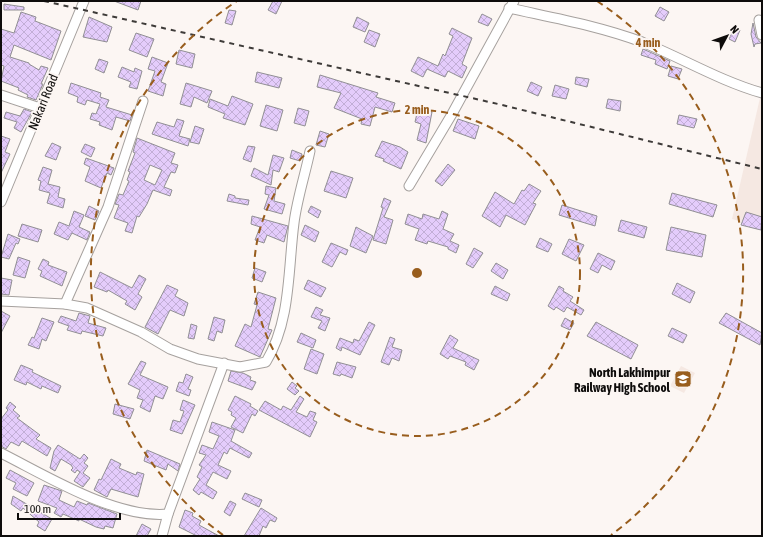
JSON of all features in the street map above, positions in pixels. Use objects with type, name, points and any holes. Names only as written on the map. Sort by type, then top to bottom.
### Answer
[{"type":"street","name":"Nakari Road","points":[[1,202],[84,1]]},
{"type":"street","points":[[409,186],[452,114],[512,5],[584,24],[642,42],[743,88],[759,90]]},
{"type":"street","points":[[759,20],[762,35]]},
{"type":"street","points":[[1,95],[40,108]]},
{"type":"street","points":[[65,304],[108,207],[143,101]]},
{"type":"street","points":[[1,301],[65,304],[87,308],[142,332],[170,349],[191,357],[240,367],[266,362],[272,353],[287,300],[294,221],[310,151]]},
{"type":"street","points":[[162,536],[168,514],[224,363]]},
{"type":"street","points":[[1,453],[90,498],[154,516],[168,514]]},
{"type":"shaded area","points":[[760,98],[762,99],[762,227],[732,219]]},
{"type":"shaded area","name":"North Lakhimpur Railway High School","points":[[681,366],[695,373],[684,393],[670,386]]},
{"type":"building","points":[[114,1],[141,1],[138,10]]},
{"type":"building","points":[[273,1],[282,1],[276,14],[268,10]]},
{"type":"building","points":[[4,4],[24,7],[24,10],[4,10]]},
{"type":"building","points":[[660,7],[669,12],[664,21],[655,16]]},
{"type":"building","points":[[229,10],[236,11],[232,25],[225,23]]},
{"type":"building","points":[[21,12],[36,17],[35,21],[61,31],[51,60],[14,45],[10,57],[29,63],[39,70],[41,66],[48,68],[36,100],[27,97],[28,95],[18,90],[19,88],[1,81],[4,66],[1,65],[1,29],[14,33]]},
{"type":"building","points":[[482,14],[492,19],[488,26],[478,22]]},
{"type":"building","points":[[89,17],[112,27],[107,42],[83,37]]},
{"type":"building","points":[[357,17],[369,23],[365,32],[353,27]]},
{"type":"building","points":[[753,23],[756,37],[761,43],[755,44],[754,47],[751,34]]},
{"type":"building","points":[[734,27],[740,30],[735,42],[729,39]]},
{"type":"building","points":[[452,28],[472,38],[462,64],[467,67],[462,78],[448,71],[445,77],[427,69],[423,77],[411,71],[418,57],[438,66],[443,54],[445,56],[453,36],[449,34]]},
{"type":"building","points":[[369,30],[380,34],[375,47],[364,42]]},
{"type":"building","points":[[136,33],[154,39],[147,57],[129,50]]},
{"type":"building","points":[[643,49],[670,61],[667,69],[655,64],[656,60],[641,55]]},
{"type":"building","points":[[179,50],[195,54],[192,68],[176,64]]},
{"type":"building","points":[[152,57],[168,63],[161,82],[166,84],[163,96],[148,91],[155,71],[148,69]]},
{"type":"building","points":[[99,59],[108,62],[104,73],[95,69]]},
{"type":"building","points":[[671,66],[682,69],[678,79],[668,76]]},
{"type":"building","points":[[122,67],[134,72],[135,68],[142,71],[137,89],[129,87],[131,82],[118,77]]},
{"type":"building","points":[[257,72],[282,78],[279,88],[255,82]]},
{"type":"building","points":[[320,75],[378,93],[376,97],[395,103],[392,112],[375,107],[370,126],[361,124],[362,119],[334,108],[341,93],[317,87]]},
{"type":"building","points":[[576,77],[589,79],[587,87],[575,84]]},
{"type":"building","points":[[531,82],[542,87],[538,96],[527,91]]},
{"type":"building","points":[[71,83],[101,93],[100,97],[109,100],[106,107],[132,115],[130,121],[116,117],[112,130],[99,125],[100,122],[90,119],[92,113],[96,114],[100,104],[87,100],[85,105],[77,102],[78,97],[68,93]]},
{"type":"building","points":[[186,83],[212,91],[207,103],[194,97],[191,107],[180,104]]},
{"type":"building","points":[[555,85],[569,89],[566,99],[552,96]]},
{"type":"building","points":[[232,96],[253,104],[245,125],[223,118],[225,114],[208,107],[210,99],[228,106]]},
{"type":"building","points":[[608,99],[621,101],[620,111],[606,108]]},
{"type":"building","points":[[266,105],[283,110],[277,131],[260,126]]},
{"type":"building","points":[[298,108],[309,111],[305,126],[294,123]]},
{"type":"building","points":[[24,109],[32,112],[21,132],[14,128],[17,122],[4,118],[6,112],[20,116]]},
{"type":"building","points":[[418,109],[432,112],[426,143],[417,140],[421,124],[415,122]]},
{"type":"building","points":[[679,115],[697,119],[694,128],[677,124]]},
{"type":"building","points":[[177,119],[184,121],[179,136],[190,139],[188,146],[152,134],[157,122],[174,127]]},
{"type":"building","points":[[458,119],[479,126],[475,139],[453,131]]},
{"type":"building","points":[[195,126],[204,129],[199,144],[190,142]]},
{"type":"building","points":[[320,131],[329,134],[325,147],[316,145]]},
{"type":"building","points":[[1,136],[10,139],[5,152],[10,154],[1,173]]},
{"type":"building","points":[[137,138],[175,153],[171,163],[178,165],[175,173],[171,172],[164,187],[172,190],[170,196],[153,190],[139,217],[137,216],[132,233],[125,231],[128,223],[114,218],[119,205],[115,204],[119,194],[123,195],[129,181],[127,180],[130,172],[128,171],[135,153],[133,152]],"holes":[[[150,165],[162,170],[155,185],[144,180]]]},
{"type":"building","points":[[382,141],[400,147],[408,152],[401,169],[383,161],[384,159],[375,156]]},
{"type":"building","points":[[52,143],[61,147],[56,160],[45,156]]},
{"type":"building","points":[[85,144],[95,148],[91,157],[81,152]]},
{"type":"building","points":[[248,146],[255,147],[251,162],[243,159]]},
{"type":"building","points":[[292,150],[302,154],[300,161],[290,158]]},
{"type":"building","points":[[273,155],[284,158],[279,172],[273,170],[271,185],[251,176],[254,168],[268,175]]},
{"type":"building","points":[[86,158],[114,168],[111,175],[107,173],[101,188],[85,181],[90,167],[84,164]]},
{"type":"building","points":[[448,164],[455,170],[442,186],[435,181]]},
{"type":"building","points":[[43,167],[52,170],[48,184],[60,187],[58,197],[65,199],[63,208],[47,203],[50,193],[39,190],[41,181],[38,180]]},
{"type":"building","points":[[331,171],[353,178],[346,198],[324,191]]},
{"type":"building","points":[[529,184],[541,191],[533,203],[536,204],[525,225],[506,215],[500,227],[482,216],[495,192],[514,204],[522,190],[524,191]]},
{"type":"building","points":[[266,186],[276,188],[274,201],[285,204],[282,214],[264,209],[269,195],[265,194]]},
{"type":"building","points":[[672,193],[717,205],[713,217],[669,204]]},
{"type":"building","points":[[229,194],[235,196],[235,198],[249,200],[248,205],[227,201]]},
{"type":"building","points":[[384,198],[391,201],[384,217],[393,220],[386,244],[373,240],[383,208],[381,207]]},
{"type":"building","points":[[562,205],[597,216],[595,226],[559,215]]},
{"type":"building","points":[[89,206],[99,211],[95,220],[85,216]]},
{"type":"building","points":[[311,206],[321,211],[318,218],[308,212]]},
{"type":"building","points":[[74,211],[84,215],[79,227],[90,232],[87,240],[72,233],[68,240],[54,234],[59,222],[69,226]]},
{"type":"building","points":[[442,211],[448,214],[443,229],[454,234],[450,241],[459,245],[456,253],[448,249],[448,247],[428,241],[427,244],[415,240],[419,229],[405,224],[408,214],[422,219],[423,214],[439,219]]},
{"type":"building","points":[[746,212],[762,217],[761,230],[741,225]]},
{"type":"building","points":[[252,216],[288,226],[284,242],[267,235],[264,243],[255,240],[260,227],[251,224]]},
{"type":"building","points":[[621,220],[647,227],[644,238],[618,231]]},
{"type":"building","points":[[22,224],[42,230],[38,242],[18,236]]},
{"type":"building","points":[[305,225],[319,232],[315,242],[301,235]]},
{"type":"building","points":[[356,227],[373,236],[366,253],[350,246]]},
{"type":"building","points":[[671,227],[706,235],[702,257],[666,250]]},
{"type":"building","points":[[8,234],[20,239],[18,244],[16,243],[9,259],[1,257]]},
{"type":"building","points":[[540,238],[552,244],[548,252],[536,247]]},
{"type":"building","points":[[569,239],[584,245],[576,261],[562,254]]},
{"type":"building","points":[[331,243],[348,250],[346,255],[340,252],[332,267],[322,262]]},
{"type":"building","points":[[474,248],[483,253],[473,268],[466,264]]},
{"type":"building","points":[[598,253],[615,261],[611,270],[602,265],[598,273],[590,269]]},
{"type":"building","points":[[18,257],[30,261],[25,278],[13,275]]},
{"type":"building","points":[[43,259],[49,262],[48,265],[67,272],[62,286],[40,276],[42,271],[38,269]]},
{"type":"building","points":[[496,263],[508,270],[503,279],[491,271]]},
{"type":"building","points":[[255,268],[266,272],[262,282],[252,278]]},
{"type":"building","points":[[100,272],[132,288],[139,275],[146,279],[138,294],[142,297],[135,310],[125,304],[127,301],[108,290],[107,292],[94,287]]},
{"type":"building","points":[[1,278],[12,280],[9,295],[1,294]]},
{"type":"building","points":[[308,280],[326,288],[321,297],[304,289]]},
{"type":"building","points":[[677,283],[695,292],[690,303],[672,294]]},
{"type":"building","points":[[167,285],[178,290],[175,296],[188,303],[184,316],[170,310],[158,334],[145,327]]},
{"type":"building","points":[[495,286],[510,294],[507,301],[491,294]]},
{"type":"building","points":[[559,286],[564,289],[563,291],[573,297],[570,301],[584,310],[581,315],[567,307],[564,312],[556,307],[554,310],[548,306]]},
{"type":"building","points":[[258,292],[276,298],[268,329],[272,330],[260,357],[235,346],[245,324],[251,327],[257,305],[254,304]]},
{"type":"building","points":[[316,307],[323,310],[320,315],[330,318],[325,331],[318,328],[322,321],[311,317]]},
{"type":"building","points":[[1,311],[10,316],[1,333]]},
{"type":"building","points":[[79,313],[90,316],[88,323],[106,328],[103,336],[82,331],[81,334],[67,330],[69,326],[58,322],[61,316],[76,321]]},
{"type":"building","points":[[726,313],[762,333],[760,345],[719,323]]},
{"type":"building","points":[[214,317],[225,320],[222,333],[217,331],[214,341],[208,339]]},
{"type":"building","points":[[42,318],[54,322],[46,341],[42,339],[39,349],[28,345],[32,337],[34,338]]},
{"type":"building","points":[[565,318],[574,323],[570,330],[561,326]]},
{"type":"building","points":[[369,322],[375,325],[360,355],[342,347],[341,351],[336,348],[340,338],[353,343],[354,339],[359,341]]},
{"type":"building","points":[[596,322],[638,345],[631,359],[587,336]]},
{"type":"building","points":[[191,324],[197,326],[194,339],[188,338]]},
{"type":"building","points":[[672,328],[687,335],[683,343],[668,336]]},
{"type":"building","points":[[301,333],[316,340],[313,348],[297,342]]},
{"type":"building","points":[[450,335],[458,340],[453,348],[479,360],[474,370],[465,365],[466,362],[450,356],[448,359],[440,354]]},
{"type":"building","points":[[390,337],[395,339],[392,347],[402,350],[399,361],[392,358],[389,365],[381,362]]},
{"type":"building","points":[[311,349],[324,354],[317,374],[304,369]]},
{"type":"building","points":[[141,361],[146,363],[140,375],[168,387],[163,399],[155,396],[150,412],[140,407],[143,400],[137,398],[140,390],[128,384]]},
{"type":"building","points":[[337,362],[356,367],[352,378],[341,374],[340,376],[333,374]]},
{"type":"building","points":[[21,365],[61,386],[58,393],[42,386],[41,389],[27,382],[26,385],[14,380]]},
{"type":"building","points":[[231,371],[243,373],[251,377],[250,380],[256,382],[252,390],[228,381]]},
{"type":"building","points":[[186,374],[193,377],[188,389],[191,390],[189,396],[176,391],[179,382],[183,383]]},
{"type":"building","points":[[292,382],[297,386],[295,388],[299,391],[295,395],[287,389]]},
{"type":"building","points":[[235,396],[251,404],[250,406],[258,411],[255,416],[252,414],[243,433],[231,427],[236,418],[231,415],[232,412],[228,410]]},
{"type":"building","points":[[300,396],[304,399],[296,412],[307,417],[310,411],[316,413],[313,420],[317,422],[310,437],[259,410],[265,401],[281,410],[283,406],[291,410]]},
{"type":"building","points":[[183,400],[195,405],[182,434],[170,430],[173,420],[180,422],[184,411],[180,410]]},
{"type":"building","points":[[10,402],[16,407],[13,410],[20,416],[17,418],[40,435],[36,439],[51,448],[47,456],[22,441],[19,446],[11,442],[6,449],[1,446],[1,419],[8,410],[6,408]]},
{"type":"building","points":[[115,404],[134,409],[130,419],[113,414]]},
{"type":"building","points":[[212,422],[235,430],[231,441],[252,453],[249,458],[230,448],[227,454],[224,452],[218,465],[231,471],[227,479],[213,472],[206,485],[217,492],[213,499],[201,492],[199,495],[193,490],[200,479],[197,477],[202,467],[199,465],[206,455],[199,453],[202,445],[213,449],[219,436],[209,432]]},
{"type":"building","points":[[58,445],[80,459],[84,454],[88,458],[84,463],[88,466],[83,473],[90,478],[83,487],[74,481],[80,472],[77,470],[75,473],[71,470],[73,468],[71,465],[61,459],[55,471],[50,468],[54,451]]},
{"type":"building","points":[[147,450],[180,464],[178,471],[168,464],[166,470],[144,461]]},
{"type":"building","points":[[111,459],[121,464],[119,468],[136,475],[137,472],[144,474],[138,497],[111,489],[107,497],[94,490],[99,479],[101,480]]},
{"type":"building","points":[[10,470],[34,483],[27,496],[13,489],[16,483],[6,478]]},
{"type":"building","points":[[44,485],[62,491],[59,500],[74,507],[77,501],[87,505],[88,503],[117,514],[113,528],[105,526],[104,529],[96,527],[79,519],[79,521],[63,514],[61,517],[54,513],[57,508],[38,501]]},
{"type":"building","points":[[245,493],[262,500],[259,507],[242,499]]},
{"type":"building","points":[[13,496],[52,519],[45,531],[37,526],[39,522],[23,508],[21,511],[11,504]]},
{"type":"building","points":[[230,501],[236,504],[230,516],[224,512]]},
{"type":"building","points":[[261,508],[277,518],[275,522],[270,520],[266,528],[263,526],[259,536],[244,536]]},
{"type":"building","points":[[185,510],[193,513],[192,516],[201,521],[199,525],[219,536],[197,536],[179,527]]},
{"type":"building","points":[[142,524],[151,529],[147,536],[136,536]]},
{"type":"railway","points":[[44,1],[498,104],[762,169]]},
{"type":"place","name":"North Lakhimpur Railway High School","points":[[683,379]]}]
